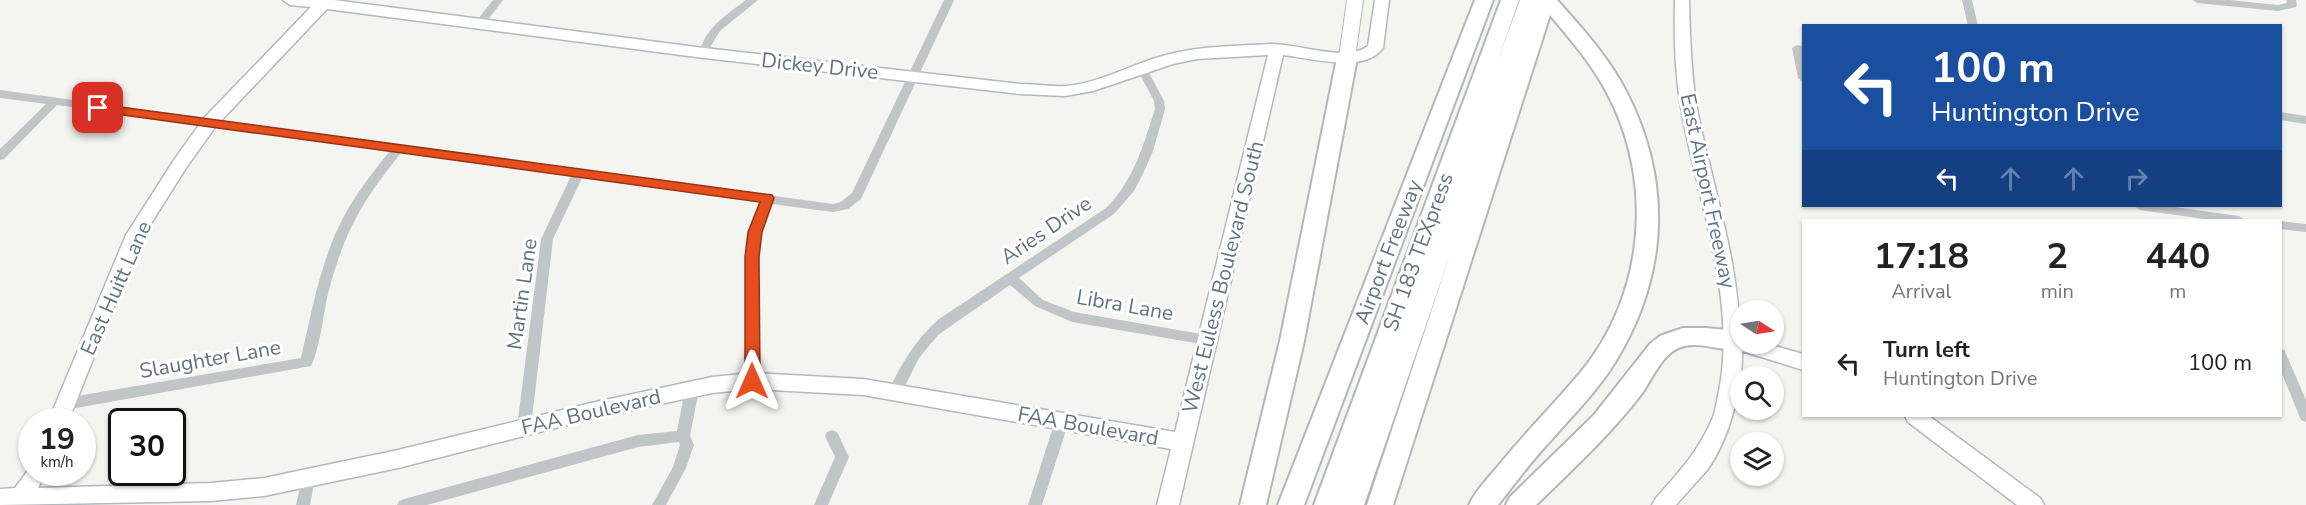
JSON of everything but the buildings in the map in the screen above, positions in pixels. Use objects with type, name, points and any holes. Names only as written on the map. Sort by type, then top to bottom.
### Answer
[{"type":"highway","name":"Airport Freeway","points":[[1291,505],[1484,0]]},
{"type":"highway","name":"SH 183 TEXpress","points":[[1327,505],[1510,0]]},
{"type":"highway","name":"SH 183 TEXpress","points":[[1351,505],[1529,0]]},
{"type":"highway","points":[[1482,505],[1518,459],[1605,358],[1627,320],[1641,280],[1647,242],[1649,202],[1644,165],[1634,131],[1617,93],[1591,54],[1546,0]]},
{"type":"highway","points":[[1380,505],[1546,0]]},
{"type":"highway","points":[[1253,505],[1292,341],[1347,58]]},
{"type":"highway","points":[[1519,505],[1608,417],[1641,376],[1653,354],[1679,338],[1700,337],[1730,341]]},
{"type":"main road","points":[[1347,58],[1355,0]]},
{"type":"street","name":"Dickey Drive","points":[[290,0],[325,2],[704,53],[1020,89],[1065,91],[1087,87],[1197,54],[1277,49],[1347,58]]},
{"type":"street","points":[[480,23],[498,0]]},
{"type":"street","points":[[704,53],[711,34],[727,18],[753,0]]},
{"type":"street","points":[[0,94],[833,208],[844,206],[857,196],[949,0]]},
{"type":"street","points":[[1347,58],[1363,57],[1375,48],[1382,0]]},
{"type":"street","name":"East Airport Freeway","points":[[1682,0],[1682,58],[1690,114],[1731,300]]},
{"type":"street","points":[[1967,0],[1973,24]]},
{"type":"street","points":[[2197,0],[2278,8],[2292,5],[2291,0]]},
{"type":"street","name":"East Huitt Lane","points":[[63,408],[132,240],[210,122],[325,2]]},
{"type":"street","name":"West Euless Boulevard South","points":[[1167,505],[1277,49]]},
{"type":"street","points":[[1800,49],[1802,68]]},
{"type":"street","name":"Aries Drive","points":[[895,392],[910,357],[925,338],[1110,211],[1132,187],[1140,173],[1160,109],[1160,101],[1142,69]]},
{"type":"street","points":[[0,156],[54,102]]},
{"type":"street","points":[[2282,116],[2306,120]]},
{"type":"street","name":"Slaughter Lane","points":[[65,404],[306,362],[328,274],[344,228],[364,192],[399,148]]},
{"type":"street","name":"Martin Lane","points":[[524,427],[548,239],[579,172]]},
{"type":"street","points":[[752,381],[752,257],[755,232],[768,198]]},
{"type":"street","points":[[2146,207],[2217,219]]},
{"type":"street","points":[[2282,225],[2306,228]]},
{"type":"street","name":"Libra Lane","points":[[1010,278],[1039,303],[1072,317],[1207,340]]},
{"type":"street","name":"East Airport Freeway","points":[[1664,505],[1699,467],[1726,411],[1738,354]]},
{"type":"street","points":[[1778,354],[1802,362]]},
{"type":"street","points":[[2282,359],[2306,416]]},
{"type":"street","name":"FAA Boulevard","points":[[0,498],[211,492],[264,487],[398,459],[524,427],[692,390],[752,381],[863,387],[1182,442]]},
{"type":"street","points":[[659,505],[679,468],[687,445],[683,436],[692,390]]},
{"type":"street","points":[[1916,417],[2033,505]]},
{"type":"street","points":[[1035,505],[1062,422]]},
{"type":"street","points":[[404,505],[638,441],[683,436]]},
{"type":"street","points":[[821,505],[842,457],[832,436]]},
{"type":"street","points":[[303,505],[308,478]]},
{"type":"street","points":[[22,496],[28,486]]},
{"type":"route","points":[[98,108],[768,198],[755,232],[752,257],[752,381]]}]
